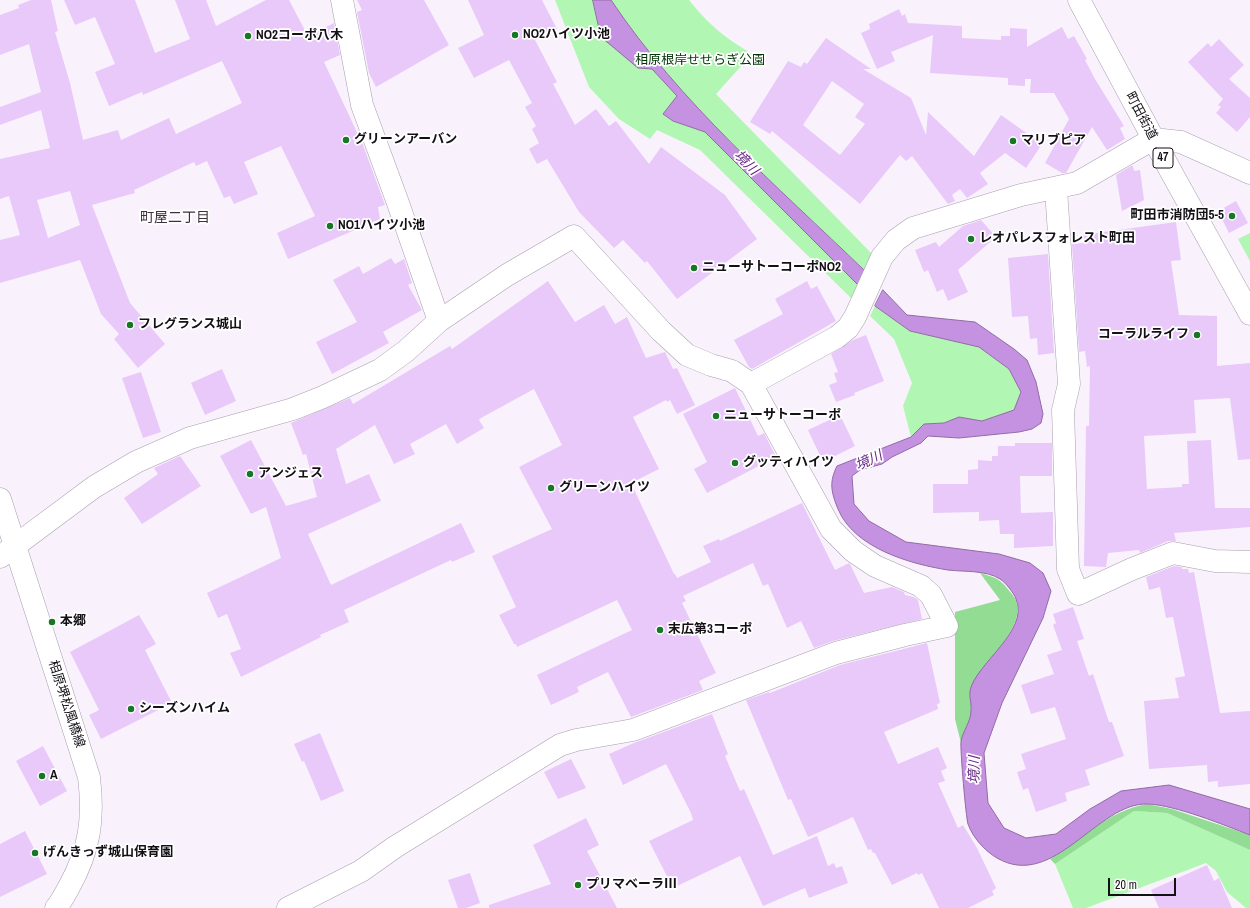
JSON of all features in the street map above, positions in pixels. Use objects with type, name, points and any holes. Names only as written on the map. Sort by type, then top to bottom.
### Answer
[{"type":"street","points":[[342,0],[362,106],[398,203],[438,321]]},
{"type":"street","name":"町田街道","points":[[1079,0],[1153,139],[1250,314]]},
{"type":"street","points":[[751,384],[837,337],[848,328],[858,310],[879,263],[896,240],[913,228],[1021,195],[1056,189],[1082,182],[1153,139],[1181,142],[1250,173]]},
{"type":"street","points":[[1056,189],[1068,384],[1063,410],[1068,569],[1078,594],[1132,569],[1173,553],[1215,561],[1250,562]]},
{"type":"street","points":[[8,551],[94,487],[136,462],[190,438],[293,409],[380,370],[400,356],[438,321],[507,275],[574,236],[661,331],[687,355],[711,365],[732,371],[751,384],[831,529],[853,551],[875,566],[902,577],[931,595],[947,626],[836,653],[633,730],[576,740],[560,745],[402,843],[361,871],[288,908]]},
{"type":"street","name":"相原堺松風橋線","points":[[0,499],[8,551],[89,777],[91,828],[86,851],[74,878],[56,908]]},
{"type":"green space","points":[[555,0],[593,0],[638,68],[652,69],[677,96],[664,114],[673,121],[705,132],[858,285],[852,299],[700,150],[657,130],[650,139],[619,119],[589,87]]},
{"type":"green space","name":"相原根岸せせらぎ公園","points":[[611,0],[689,0],[703,17],[718,30],[752,54],[716,94],[873,255],[865,271],[764,175],[698,108],[667,74],[638,38]]},
{"type":"green space","points":[[1250,233],[1250,261],[1238,239]]},
{"type":"green space","points":[[875,306],[910,331],[979,347],[1009,369],[1021,392],[1014,410],[982,421],[959,417],[944,423],[924,424],[911,437],[903,406],[912,383],[894,339],[870,316]]},
{"type":"green space","points":[[980,573],[998,580],[1012,594],[1017,605],[1017,617],[1012,630],[1004,643],[984,667],[971,689],[970,717],[961,743],[955,719],[955,612],[1000,600]]},
{"type":"green space","points":[[1147,804],[1172,809],[1250,835],[1250,850],[1167,813],[1134,811],[1055,864],[1050,859],[1084,834],[1108,819],[1134,807]]},
{"type":"green space","points":[[1134,811],[1167,813],[1250,850],[1250,908],[1246,908],[1227,892],[1216,871],[1206,863],[1086,908],[1073,908],[1055,864]]},
{"type":"water","name":"境川","points":[[593,0],[611,0],[638,38],[667,74],[698,108],[730,142],[865,271],[858,285],[705,132],[673,121],[663,114],[677,96],[652,69],[638,68],[601,37]]},
{"type":"water","name":"境川","points":[[883,290],[907,315],[975,322],[1014,349],[1027,360],[1036,382],[1043,414],[1041,423],[1032,429],[1019,432],[959,438],[928,436],[921,443],[892,457],[882,464],[860,470],[852,476],[854,504],[869,521],[906,542],[999,554],[1030,563],[1043,573],[1051,591],[1043,618],[1002,703],[984,753],[988,803],[1004,828],[1026,838],[1056,834],[1090,809],[1121,791],[1169,785],[1250,809],[1250,835],[1172,808],[1148,804],[1129,807],[1111,816],[1075,843],[1056,855],[1037,863],[1018,865],[997,858],[988,852],[976,839],[967,819],[961,742],[971,715],[970,691],[981,670],[1009,635],[1015,623],[1018,611],[1016,599],[1007,585],[1002,580],[994,576],[975,572],[948,570],[917,563],[885,552],[870,544],[846,523],[838,509],[832,492],[832,482],[837,466],[911,437],[924,424],[944,423],[959,417],[982,421],[1014,410],[1021,392],[1009,369],[979,347],[910,331],[875,306]]},
{"type":"building","points":[[31,0],[51,0],[58,31],[55,32],[70,83],[83,140],[118,130],[121,140],[169,118],[176,134],[242,103],[222,61],[143,95],[142,92],[109,106],[95,72],[115,64],[95,17],[75,25],[64,0],[135,0],[155,53],[190,39],[175,0],[206,0],[216,26],[266,0],[289,0],[308,36],[334,23],[340,55],[324,62],[363,145],[385,205],[378,207],[380,219],[288,259],[277,233],[315,216],[281,146],[244,162],[258,194],[234,204],[230,196],[224,198],[207,161],[196,166],[194,162],[134,190],[135,193],[92,205],[130,303],[165,344],[138,368],[114,339],[119,334],[101,314],[80,260],[0,283],[0,240],[20,235],[9,196],[0,199],[0,159],[50,148],[41,110],[0,125],[0,107],[41,92],[29,44],[0,55],[0,15],[19,8],[18,5]],"holes":[[[70,191],[80,225],[48,238],[37,200]]]},
{"type":"building","points":[[357,0],[424,0],[449,45],[376,87],[369,73],[357,12],[362,10]]},
{"type":"building","points":[[468,0],[542,0],[557,29],[535,40],[557,82],[553,84],[575,125],[596,109],[609,126],[616,121],[649,164],[661,147],[725,195],[757,239],[677,299],[647,261],[645,263],[623,240],[614,248],[579,212],[547,159],[537,164],[529,149],[539,143],[532,129],[536,126],[525,107],[532,103],[509,60],[474,78],[458,48],[484,35]]},
{"type":"building","points":[[899,9],[902,16],[905,14],[908,23],[962,26],[962,38],[1001,40],[1001,36],[1010,36],[1010,28],[1027,29],[1027,47],[1062,27],[1068,39],[1074,36],[1087,59],[1085,60],[1095,79],[1124,126],[1120,128],[1125,139],[1107,150],[1092,127],[1066,173],[1062,173],[1045,163],[1069,119],[1054,93],[1030,93],[1031,79],[1025,79],[1025,86],[1008,85],[1008,78],[930,73],[933,35],[891,52],[895,61],[877,69],[861,33],[870,29],[869,24]]},
{"type":"building","points":[[826,38],[871,69],[863,69],[911,98],[926,135],[928,112],[974,156],[1001,115],[1042,144],[1026,168],[1005,153],[980,173],[988,184],[967,198],[960,189],[952,195],[955,201],[948,204],[912,156],[906,161],[900,155],[860,204],[772,131],[770,134],[750,122],[788,61],[801,67],[804,62],[807,64]],"holes":[[[832,81],[864,104],[855,117],[865,124],[840,155],[803,125]]]},
{"type":"building","points":[[1219,39],[1244,65],[1229,79],[1250,98],[1250,117],[1237,132],[1216,113],[1221,107],[1218,105],[1223,99],[1188,62],[1208,43],[1211,47]]},
{"type":"building","points":[[1133,166],[1134,171],[1140,170],[1144,200],[1122,211],[1116,175]]},
{"type":"building","name":"町田市消防団5-5","points":[[1236,201],[1248,223],[1229,233],[1218,211]]},
{"type":"building","points":[[981,220],[996,237],[958,270],[968,292],[948,301],[943,289],[937,292],[928,270],[924,272],[915,250],[936,242],[939,247],[963,226]]},
{"type":"building","points":[[1176,222],[1181,260],[1171,261],[1179,315],[1217,316],[1217,366],[1250,363],[1250,459],[1238,460],[1230,398],[1194,400],[1196,433],[1144,436],[1147,489],[1182,487],[1182,484],[1189,484],[1187,441],[1211,440],[1215,508],[1250,508],[1250,527],[1174,533],[1176,541],[1168,541],[1140,553],[1139,550],[1108,553],[1106,567],[1084,566],[1086,426],[1089,426],[1090,366],[1087,367],[1085,351],[1079,352],[1072,244],[1083,243],[1082,235]]},
{"type":"building","points":[[1048,254],[1054,353],[1038,355],[1037,338],[1030,339],[1028,316],[1012,317],[1008,258]]},
{"type":"building","points":[[391,258],[395,264],[404,259],[412,283],[408,285],[422,310],[383,332],[389,343],[332,374],[316,342],[357,322],[333,280],[359,266],[363,274]]},
{"type":"building","points":[[548,281],[575,322],[604,305],[615,324],[627,317],[646,358],[665,352],[673,369],[677,368],[695,405],[677,414],[670,400],[667,402],[666,400],[633,417],[659,469],[631,483],[677,578],[711,562],[703,546],[719,539],[720,541],[802,503],[835,570],[849,563],[864,593],[892,587],[904,592],[905,595],[914,597],[918,600],[922,619],[833,641],[814,648],[801,621],[787,628],[768,584],[763,586],[753,563],[683,596],[686,601],[682,603],[716,673],[699,681],[703,690],[631,717],[608,672],[577,687],[579,692],[551,705],[537,675],[632,630],[617,600],[517,647],[499,615],[516,607],[492,556],[552,529],[519,467],[562,445],[534,389],[481,418],[479,420],[484,428],[457,444],[446,424],[410,444],[415,454],[394,464],[375,425],[336,449],[346,484],[369,474],[381,501],[308,534],[331,585],[461,523],[475,552],[452,562],[451,560],[344,610],[349,622],[320,635],[321,637],[241,677],[230,653],[241,649],[227,614],[218,618],[207,593],[281,558],[266,507],[251,514],[220,456],[251,440],[286,506],[317,497],[306,454],[303,455],[291,423],[350,398],[353,404],[450,346],[452,349]]},
{"type":"building","points":[[807,281],[811,289],[817,286],[836,321],[752,369],[749,367],[734,340],[783,314],[775,299]]},
{"type":"building","points":[[866,335],[884,381],[854,393],[855,395],[836,402],[829,385],[837,382],[834,373],[838,372],[831,354],[853,340]]},
{"type":"building","points":[[222,369],[236,401],[205,415],[191,383]]},
{"type":"building","points":[[141,372],[161,432],[143,438],[122,378]]},
{"type":"building","points":[[735,388],[758,436],[764,433],[776,457],[707,493],[694,469],[707,462],[683,414]]},
{"type":"building","points":[[840,415],[855,446],[823,462],[808,430]]},
{"type":"building","points":[[1015,443],[1052,443],[1052,476],[1020,476],[1021,513],[1053,512],[1053,546],[1014,548],[1014,534],[1000,534],[999,520],[979,521],[979,512],[933,513],[933,484],[968,484],[968,470],[978,469],[978,460],[992,461],[992,456],[998,456],[998,446],[1015,446]]},
{"type":"building","points":[[180,456],[201,486],[142,524],[124,498],[158,474],[154,468]]},
{"type":"building","points":[[1174,566],[1182,567],[1182,569],[1188,569],[1189,573],[1194,572],[1220,713],[1250,711],[1250,784],[1218,787],[1218,781],[1208,782],[1207,765],[1149,769],[1144,701],[1179,698],[1175,678],[1185,676],[1173,617],[1166,618],[1160,587],[1149,590],[1146,577]]},
{"type":"building","points":[[1073,607],[1084,639],[1077,641],[1089,676],[1093,674],[1109,722],[1112,722],[1124,756],[1085,770],[1090,785],[1065,793],[1067,801],[1036,812],[1028,788],[1023,790],[1017,772],[1026,769],[1021,754],[1066,739],[1055,707],[1031,714],[1021,685],[1054,674],[1047,655],[1062,650],[1053,625],[1056,623],[1053,614]]},
{"type":"building","points":[[139,615],[156,644],[145,650],[172,703],[101,739],[89,715],[99,710],[70,652]]},
{"type":"building","points":[[927,643],[940,703],[937,704],[938,709],[884,732],[898,764],[938,747],[947,768],[941,771],[945,781],[938,783],[958,828],[963,825],[977,848],[996,888],[992,891],[994,895],[968,908],[939,908],[922,873],[918,875],[917,873],[892,885],[875,853],[873,853],[871,849],[868,850],[853,817],[808,837],[791,799],[788,800],[746,700],[769,692],[770,693],[840,665]]},
{"type":"building","points":[[712,714],[728,754],[725,756],[740,791],[744,789],[773,855],[817,836],[828,866],[834,863],[836,868],[842,866],[848,883],[809,898],[805,888],[763,906],[740,856],[673,888],[649,841],[693,820],[691,813],[666,764],[623,785],[609,754],[634,743]]},
{"type":"building","points":[[320,733],[344,791],[321,801],[304,761],[302,762],[294,744]]},
{"type":"building","name":"A","points":[[43,746],[67,791],[40,806],[16,761]]},
{"type":"building","points":[[571,759],[586,788],[558,799],[544,772]]},
{"type":"building","name":"プリマベーラⅢ","points":[[586,818],[599,845],[587,851],[617,908],[489,908],[489,905],[551,884],[533,845]]},
{"type":"building","points":[[25,831],[47,874],[0,897],[0,844]]},
{"type":"building","points":[[1207,865],[1214,881],[1219,878],[1232,908],[1159,908],[1151,890]]},
{"type":"building","points":[[470,873],[480,903],[466,908],[458,908],[448,880]]},
{"type":"place","name":"NO2ハイツ小池","points":[[515,35]]},
{"type":"place","name":"NO2コーポ八木","points":[[248,36]]},
{"type":"place","name":"グリーンアーバン","points":[[346,140]]},
{"type":"place","name":"マリブピア","points":[[1013,141]]},
{"type":"place","name":"町田市消防団5-5","points":[[1232,216]]},
{"type":"place","name":"NO1ハイツ小池","points":[[330,226]]},
{"type":"place","name":"レオパレスフォレスト町田","points":[[971,239]]},
{"type":"place","name":"ニューサトーコーポNO2","points":[[694,268]]},
{"type":"place","name":"フレグランス城山","points":[[130,325]]},
{"type":"place","name":"コーラルライフ","points":[[1197,335]]},
{"type":"place","name":"ニューサトーコーポ","points":[[716,416]]},
{"type":"place","name":"グッティハイツ","points":[[735,463]]},
{"type":"place","name":"アンジェス","points":[[250,474]]},
{"type":"place","name":"グリーンハイツ","points":[[551,488]]},
{"type":"place","name":"本郷","points":[[52,622]]},
{"type":"place","name":"末広第3コーポ","points":[[660,630]]},
{"type":"place","name":"シーズンハイム","points":[[131,709]]},
{"type":"place","name":"A","points":[[42,776]]},
{"type":"place","name":"げんきっず城山保育園","points":[[35,853]]},
{"type":"place","name":"プリマベーラⅢ","points":[[578,885]]},
{"type":"district","name":"町屋二丁目","points":[[175,218]]}]
